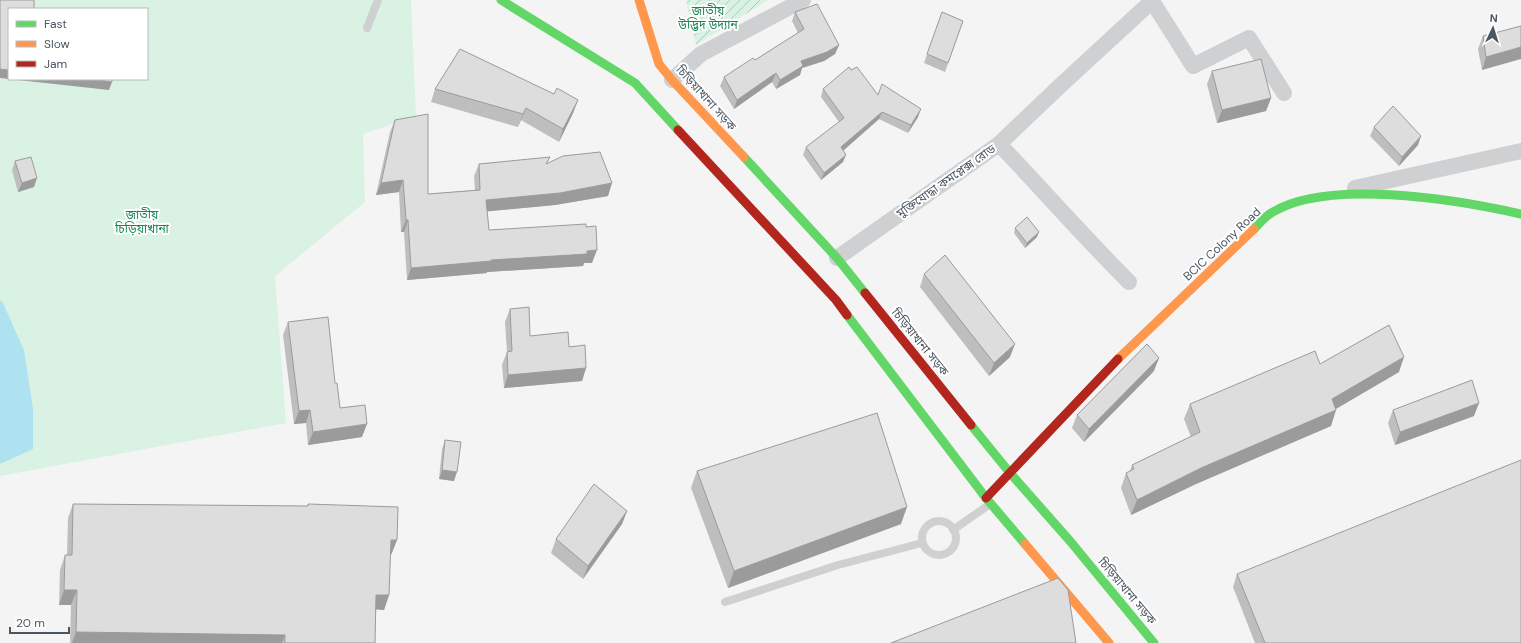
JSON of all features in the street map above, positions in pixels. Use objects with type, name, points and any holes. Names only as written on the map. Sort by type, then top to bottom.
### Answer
[{"type":"main road","points":[[501,0],[638,80],[836,300],[989,500],[1109,643]]},
{"type":"main road","name":"চিড়িয়াখানা সড়ক","points":[[639,0],[656,66],[672,80],[837,258],[1010,473],[1070,541],[1154,643]]},
{"type":"main road","name":"BCIC Colony Road","points":[[989,500],[1010,473],[1113,364],[1267,216],[1284,207],[1310,198],[1336,195],[1370,194],[1447,200],[1521,214]]},
{"type":"street","points":[[672,80],[701,54],[803,0]]},
{"type":"street","points":[[999,144],[1152,1],[1193,66],[1248,38],[1284,93]]},
{"type":"street","name":"মুক্তিযোদ্ধা কমপ্লেক্স রোড","points":[[837,258],[999,144],[1043,189],[1078,231],[1129,282]]},
{"type":"street","points":[[1310,198],[1521,151]]},
{"type":"lane","points":[[367,28],[378,0]]},
{"type":"lane","points":[[954,530],[989,500]]},
{"type":"lane","points":[[935,521],[946,522],[954,530],[954,546],[946,553],[934,554],[925,548],[922,543],[923,531],[930,523],[935,521]]},
{"type":"lane","points":[[725,602],[838,565],[922,543]]},
{"type":"green space","name":"জাতীয় চিড়িয়াখানা","points":[[0,0],[411,0],[416,116],[363,134],[365,202],[275,276],[286,423],[0,476]]},
{"type":"green space","name":"জাতীয় উদ্ভিদ উদ্যান","points":[[686,0],[768,0],[696,45]]},
{"type":"water","points":[[0,301],[2,301],[24,350],[33,409],[33,449],[0,464]]},
{"type":"building","points":[[0,0],[34,0],[34,8],[8,8],[8,70],[0,69]]},
{"type":"building","points":[[817,4],[839,45],[827,52],[801,61],[803,66],[780,80],[776,73],[737,100],[724,77],[753,58],[755,60],[804,29],[795,12]]},
{"type":"building","points":[[942,12],[963,21],[948,63],[927,54]]},
{"type":"building","points":[[1521,26],[1521,47],[1486,57],[1483,36]]},
{"type":"building","points":[[460,49],[554,94],[557,88],[578,100],[563,129],[526,108],[523,114],[435,89]]},
{"type":"building","points":[[1261,59],[1271,98],[1222,110],[1212,71]]},
{"type":"building","points":[[849,67],[851,70],[857,67],[878,95],[882,84],[921,109],[911,125],[882,112],[841,147],[846,155],[824,173],[806,147],[844,118],[823,89]]},
{"type":"building","points":[[97,80],[112,80],[112,82]]},
{"type":"building","points":[[1393,106],[1421,136],[1402,157],[1374,127]]},
{"type":"building","points":[[428,114],[428,194],[480,190],[479,164],[550,157],[546,164],[563,156],[600,152],[612,183],[560,193],[486,200],[489,230],[586,224],[586,227],[596,226],[597,250],[587,251],[587,254],[491,260],[411,268],[408,220],[406,220],[403,180],[381,183],[395,120]]},
{"type":"building","points":[[31,157],[37,178],[22,183],[15,161]]},
{"type":"building","points":[[1027,217],[1039,232],[1027,243],[1015,228]]},
{"type":"building","points":[[945,255],[1015,344],[994,363],[924,274]]},
{"type":"building","points":[[529,307],[530,336],[568,332],[569,347],[585,345],[586,368],[508,375],[507,352],[512,351],[510,309]]},
{"type":"building","points":[[328,317],[335,383],[337,383],[340,408],[365,405],[367,424],[313,432],[310,410],[299,411],[288,322]]},
{"type":"building","points":[[1389,325],[1404,357],[1332,399],[1336,410],[1201,468],[1137,500],[1126,473],[1134,469],[1132,465],[1200,432],[1190,404],[1315,351],[1320,364]]},
{"type":"building","points":[[1147,344],[1159,358],[1089,429],[1077,415]]},
{"type":"building","points":[[1472,380],[1479,403],[1400,432],[1393,410]]},
{"type":"building","points":[[877,413],[907,507],[734,571],[697,471]]},
{"type":"building","points":[[445,440],[461,442],[457,472],[442,470]]},
{"type":"building","points":[[1521,460],[1521,643],[1265,643],[1237,574]]},
{"type":"building","points":[[594,484],[627,511],[588,566],[556,539]]},
{"type":"building","points":[[73,504],[308,506],[308,504],[398,507],[397,540],[391,540],[389,595],[376,595],[375,643],[285,643],[285,635],[76,632],[77,590],[64,590],[65,555],[72,555]]},
{"type":"building","points":[[1058,578],[1068,590],[1076,643],[891,643]]},
{"type":"traffic: fast","points":[[501,0],[635,83],[678,130]]},
{"type":"traffic: fast","points":[[744,157],[837,258],[865,293]]},
{"type":"traffic: fast","points":[[1254,229],[1267,216],[1291,204],[1320,197],[1354,194],[1427,198],[1494,208],[1521,214]]},
{"type":"traffic: fast","points":[[847,315],[986,498],[1025,544]]},
{"type":"traffic: fast","points":[[971,425],[1010,473],[1070,541],[1154,643]]},
{"type":"traffic: slow","points":[[639,0],[659,64],[744,157]]},
{"type":"traffic: slow","points":[[1118,359],[1254,229]]},
{"type":"traffic: slow","points":[[1025,544],[1109,643]]},
{"type":"traffic: jam","points":[[678,130],[836,300],[847,315]]},
{"type":"traffic: jam","points":[[865,293],[971,425]]},
{"type":"traffic: jam","points":[[986,498],[1118,359]]}]
